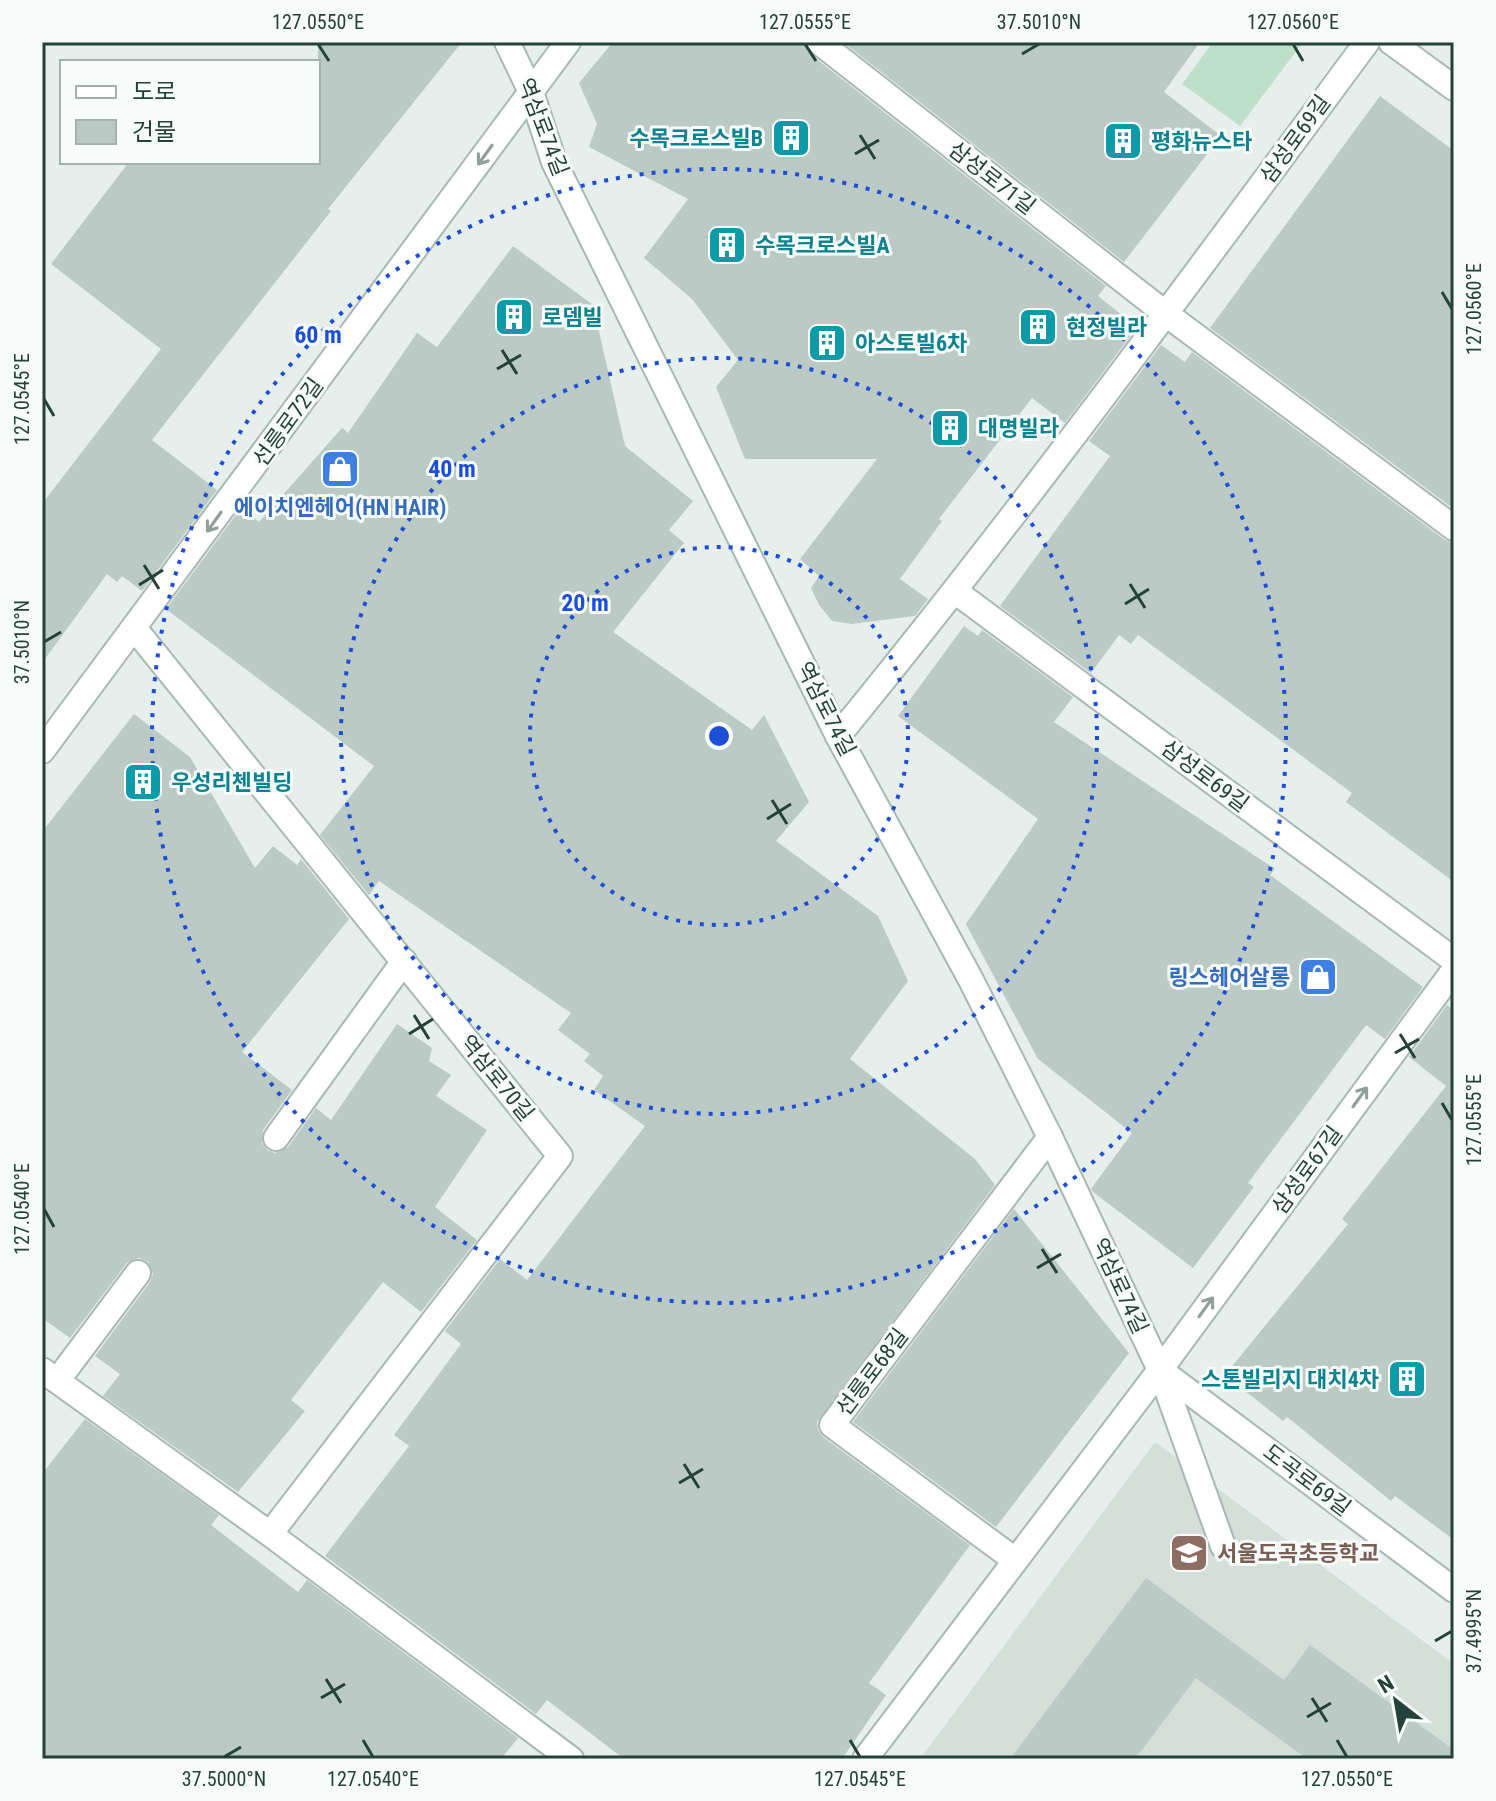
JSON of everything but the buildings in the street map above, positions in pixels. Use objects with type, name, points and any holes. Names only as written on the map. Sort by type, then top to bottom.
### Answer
[{"type":"street","name":"역삼로74길","points":[[507,42],[531,92],[554,162],[838,736],[971,980],[1050,1137],[1160,1370],[1223,1546]]},
{"type":"street","points":[[531,92],[568,42]]},
{"type":"street","name":"삼성로71길","points":[[819,42],[1166,314]]},
{"type":"street","name":"삼성로69길","points":[[838,736],[956,592],[1367,42]]},
{"type":"street","points":[[1391,42],[1454,88]]},
{"type":"street","name":"선릉로72길","points":[[42,751],[531,92]]},
{"type":"street","points":[[1166,314],[1454,528]]},
{"type":"street","name":"삼성로69길","points":[[956,592],[1454,960]]},
{"type":"street","name":"역삼로70길","points":[[135,629],[560,1156],[270,1534]]},
{"type":"street","points":[[276,1138],[404,961]]},
{"type":"street","name":"삼성로67길","points":[[1160,1370],[1454,970]]},
{"type":"street","name":"선릉로68길","points":[[1015,1560],[832,1425],[1050,1137]]},
{"type":"street","points":[[138,1273],[50,1376],[270,1534],[571,1759]]},
{"type":"street","points":[[865,1759],[1160,1370]]},
{"type":"street","name":"도곡로69길","points":[[1160,1370],[1454,1590]]},
{"type":"shaded area","name":"서울도곡초등학교","points":[[1155,1442],[1454,1664],[1454,1759],[920,1759]]},
{"type":"green space","points":[[1213,42],[1303,42],[1240,126],[1182,84]]},
{"type":"place","name":"수목크로스빌B","points":[[791,138]]},
{"type":"place","name":"평화뉴스타","points":[[1123,141]]},
{"type":"place","name":"수목크로스빌A","points":[[727,245]]},
{"type":"place","name":"로뎀빌","points":[[514,317]]},
{"type":"place","name":"현정빌라","points":[[1038,327]]},
{"type":"place","name":"아스토빌6차","points":[[827,343]]},
{"type":"place","name":"대명빌라","points":[[950,428]]},
{"type":"place","name":"에이치엔헤어(HN HAIR)","points":[[340,469]]},
{"type":"place","name":"우성리첸빌딩","points":[[143,782]]},
{"type":"place","name":"링스헤어살롱","points":[[1318,977]]},
{"type":"place","name":"스톤빌리지 대치4차","points":[[1407,1379]]},
{"type":"place","name":"서울도곡초등학교","points":[[1189,1553]]}]
